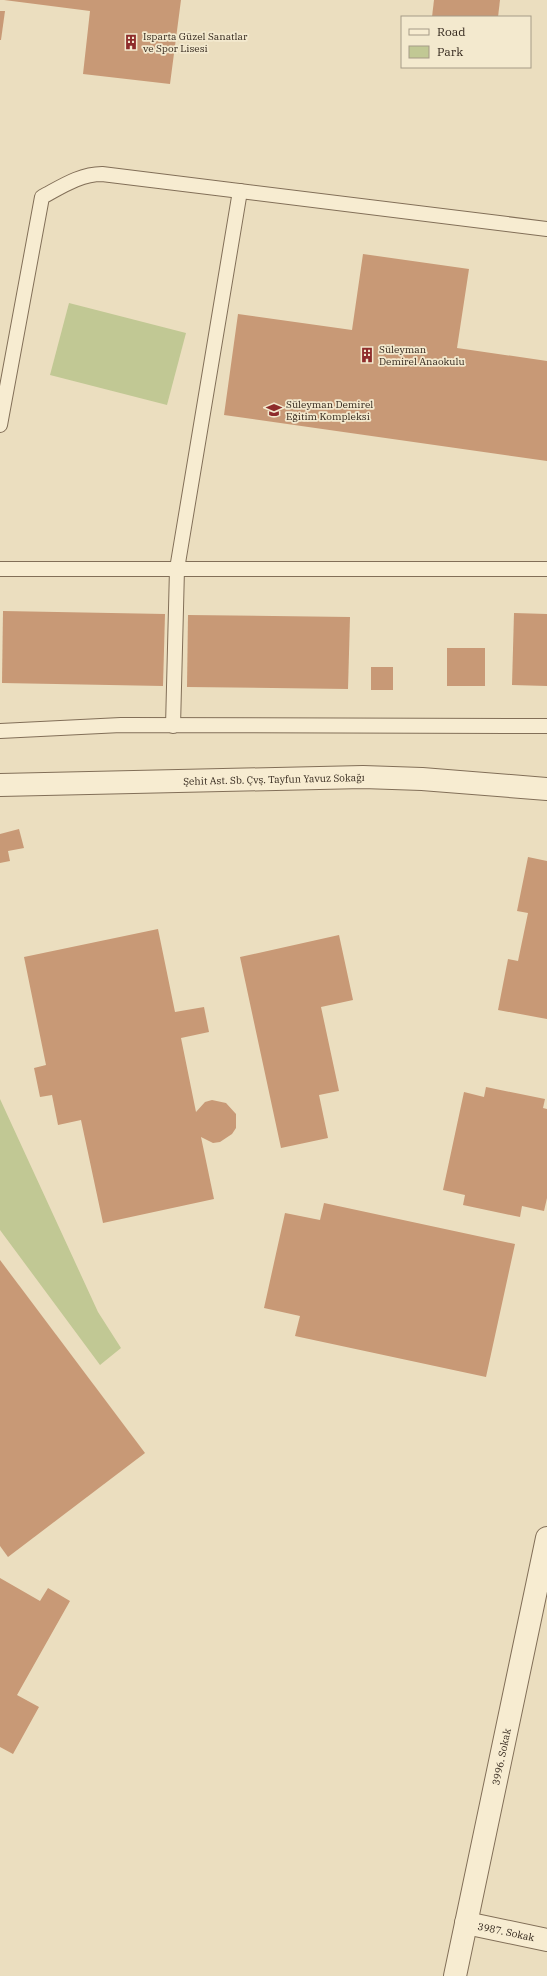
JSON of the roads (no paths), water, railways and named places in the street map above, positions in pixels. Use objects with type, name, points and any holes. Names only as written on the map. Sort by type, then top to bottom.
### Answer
[{"type":"street","name":"Şehit Ast. Sb. Çvş. Tayfun Yavuz Sokağı","points":[[0,784],[363,777],[422,779],[547,789]]},
{"type":"street","name":"3996. Sokak","points":[[455,1976],[547,1538]]},
{"type":"street","name":"3987. Sokak","points":[[466,1923],[547,1940]]},
{"type":"lane","points":[[0,425],[42,197],[80,177],[92,174],[547,229]]},
{"type":"lane","points":[[173,726],[177,569],[240,191]]},
{"type":"lane","points":[[0,569],[547,569]]},
{"type":"lane","points":[[0,731],[121,725],[547,726]]},
{"type":"place","name":"Isparta Güzel Sanatlar ve Spor Lisesi","points":[[131,42]]},
{"type":"place","name":"Süleyman Demirel Anaokulu","points":[[367,355]]},
{"type":"place","name":"Süleyman Demirel Eğitim Kompleksi","points":[[274,410]]}]
